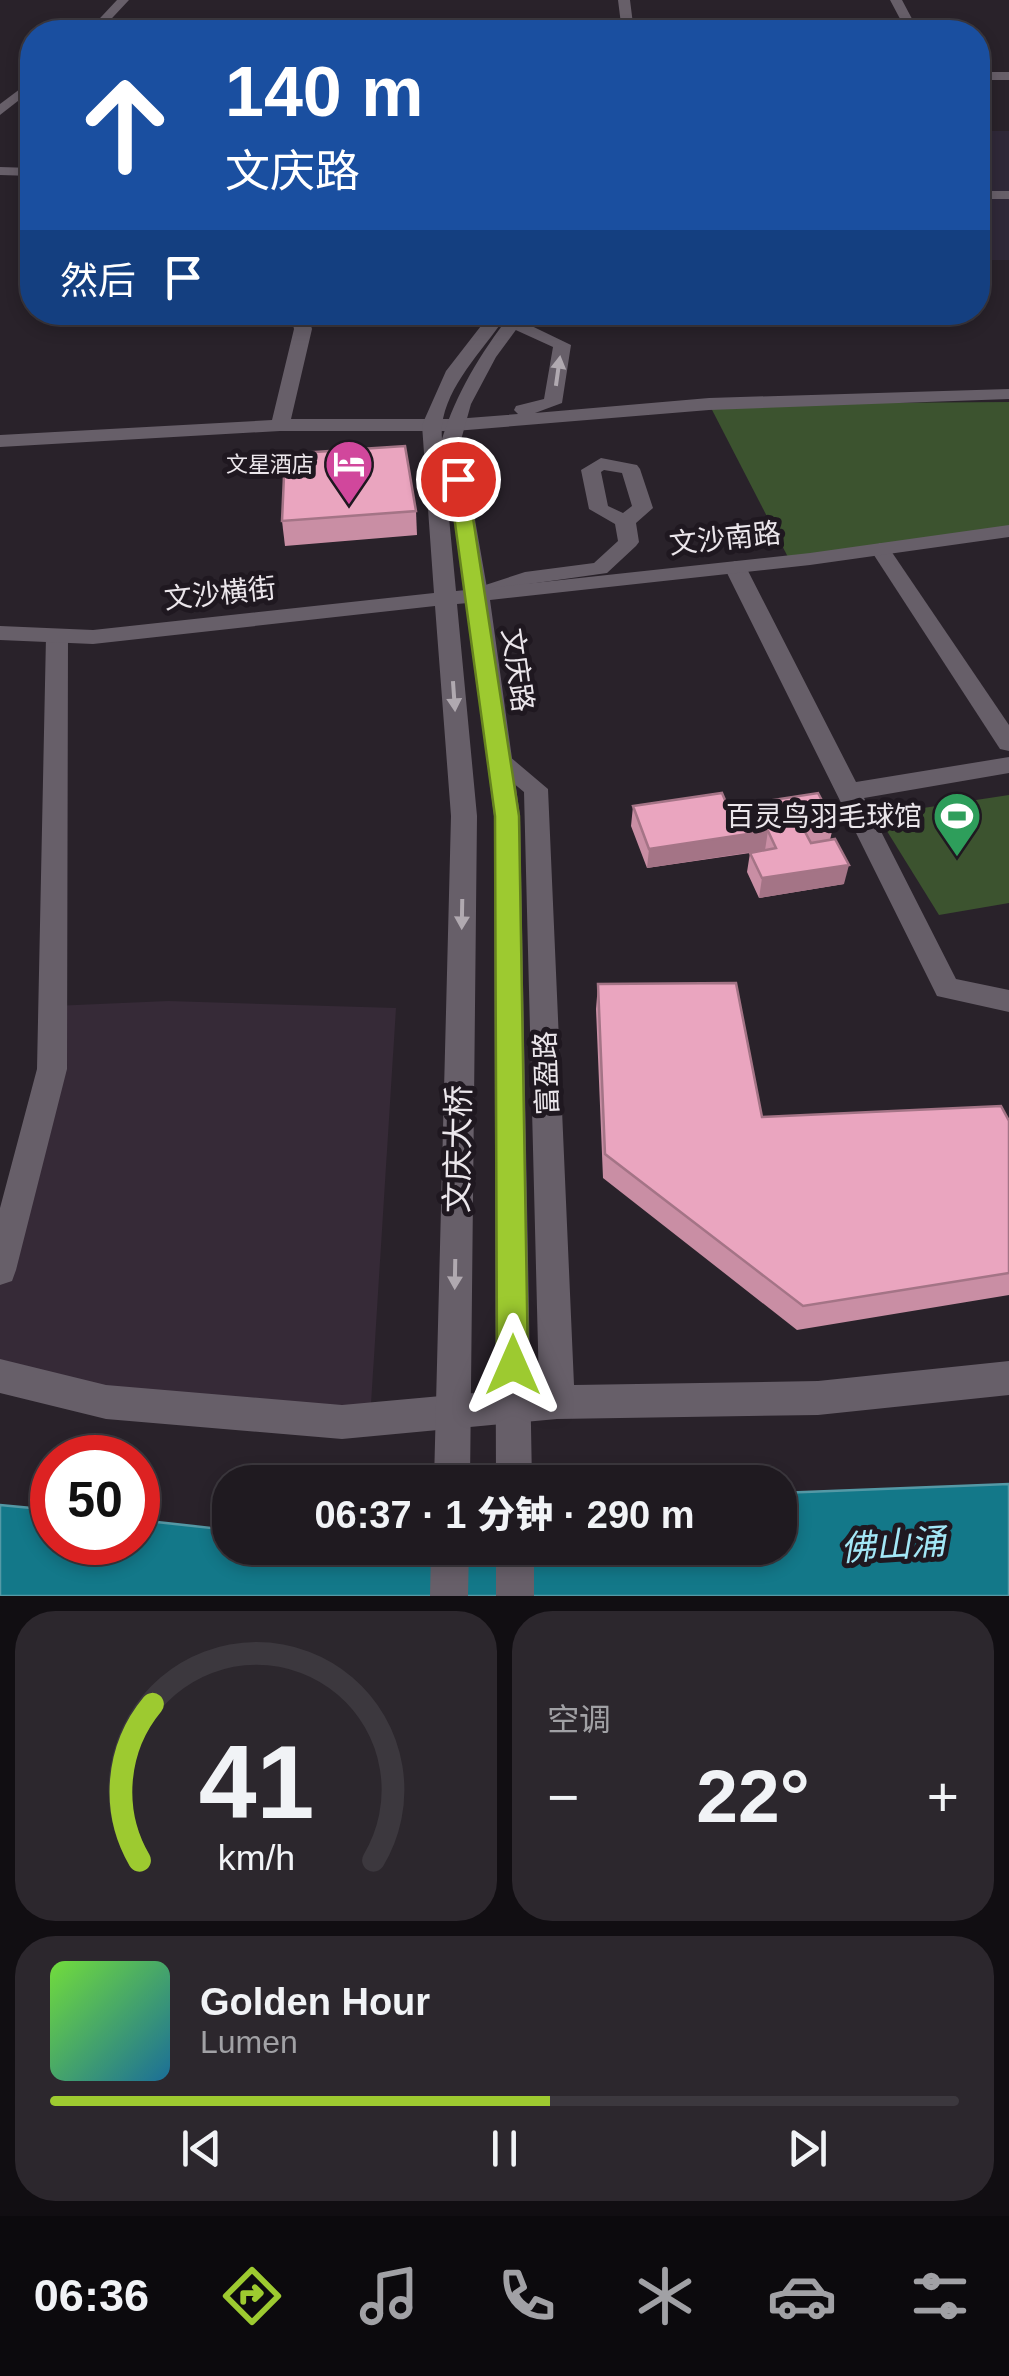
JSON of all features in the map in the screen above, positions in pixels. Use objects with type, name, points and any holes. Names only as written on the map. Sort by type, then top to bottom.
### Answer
[{"type":"street","points":[[105,20],[124,0]]},
{"type":"street","points":[[0,111],[20,94]]},
{"type":"street","points":[[280,425],[301,325]]},
{"type":"street","points":[[447,598],[431,425],[455,371],[502,325]]},
{"type":"street","name":"文庆路","points":[[506,325],[455,425],[452,440],[478,595],[507,816]]},
{"type":"street","points":[[455,425],[553,403],[562,345],[527,325]]},
{"type":"street","points":[[0,442],[280,425],[455,425],[709,404],[1009,394]]},
{"type":"street","points":[[478,595],[524,578],[600,569],[629,542],[625,521]]},
{"type":"street","name":"文沙南路","points":[[447,598],[735,567],[1009,531]]},
{"type":"street","points":[[880,549],[1009,743]]},
{"type":"street","points":[[735,567],[946,988],[1009,1001]]},
{"type":"street","name":"文沙横街","points":[[0,633],[92,637],[447,598]]},
{"type":"street","name":"文庆大桥","points":[[447,598],[464,816],[452,1465]]},
{"type":"street","points":[[0,1270],[52,1069],[57,636]]},
{"type":"street","name":"富盈路","points":[[500,762],[536,789],[557,1402]]},
{"type":"street","points":[[848,792],[1009,766]]},
{"type":"street","name":"文庆大桥","points":[[507,816],[514,1465]]},
{"type":"street","points":[[0,1376],[106,1402],[342,1422],[557,1402],[818,1398],[1009,1378]]},
{"type":"street","points":[[450,1565],[450,1596]]},
{"type":"street","points":[[515,1565],[515,1596]]},
{"type":"shaded area","points":[[990,131],[1009,131],[1009,260],[990,260]]},
{"type":"shaded area","points":[[168,1001],[396,1008],[370,1420],[0,1376],[0,1250],[53,1006]]},
{"type":"green space","points":[[1009,402],[1009,531],[790,561],[709,404]]},
{"type":"green space","name":"百灵鸟羽毛球馆","points":[[1009,795],[1009,903],[939,915],[877,815]]},
{"type":"water","name":"佛山涌","points":[[1009,1484],[1009,1596],[0,1596],[0,1505],[30,1508],[30,1565],[160,1565],[160,1522],[212,1528],[212,1565],[797,1565],[797,1492]]},
{"type":"building","name":"文星酒店","points":[[405,446],[416,511],[282,521],[285,454]]},
{"type":"building","points":[[722,793],[728,807],[818,793],[834,823],[803,828],[811,843],[835,839],[849,865],[762,878],[750,853],[776,848],[768,831],[649,849],[633,806]]},
{"type":"building","points":[[736,983],[762,1117],[1001,1106],[1009,1121],[1009,1273],[803,1306],[605,1154],[598,984]]},
{"type":"place","name":"文星酒店","points":[[349,506]]},
{"type":"place","name":"百灵鸟羽毛球馆","points":[[957,858]]},
{"type":"route","points":[[458,479],[478,595],[507,816],[513,1365]]}]
